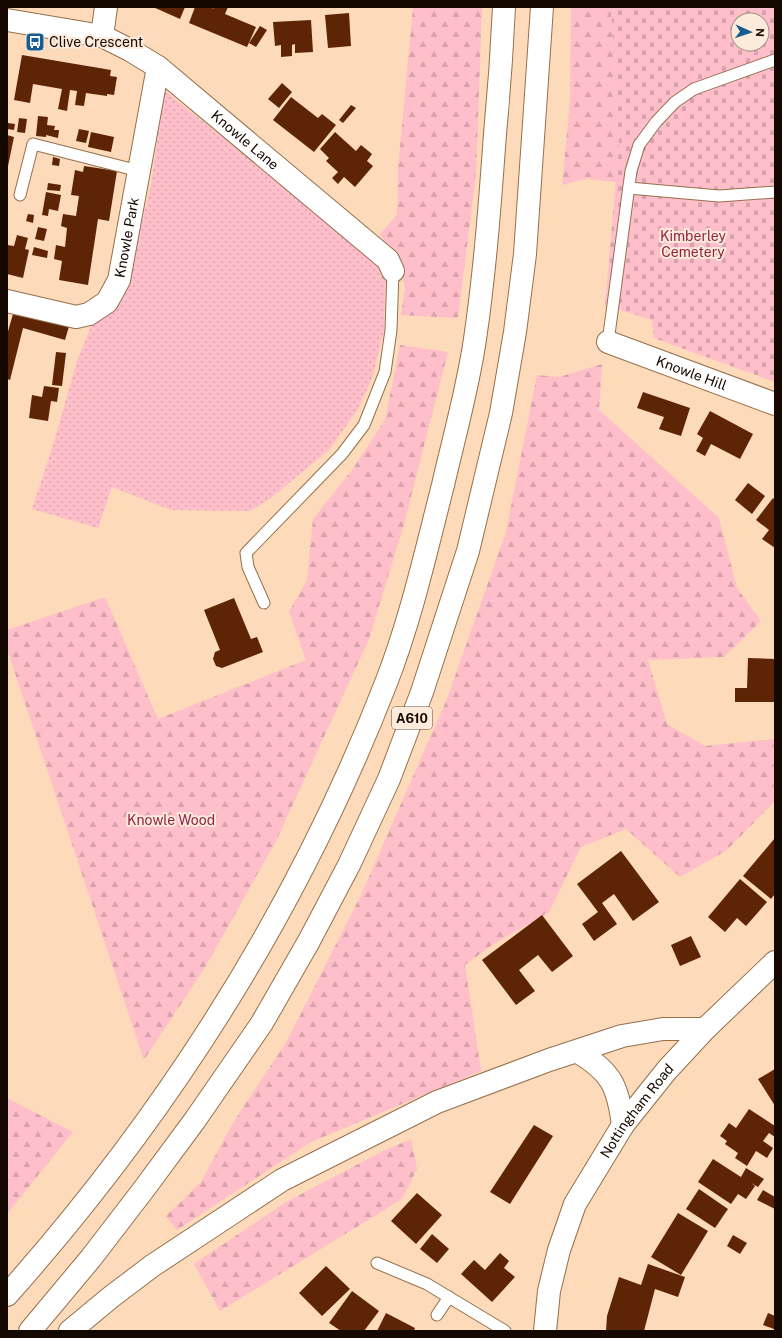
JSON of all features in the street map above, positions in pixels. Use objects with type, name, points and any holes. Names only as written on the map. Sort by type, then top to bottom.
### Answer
[{"type":"main road","points":[[102,36],[106,7]]},
{"type":"main road","name":"A610","points":[[7,1295],[60,1233],[153,1112],[209,1032],[234,992],[310,853],[358,750],[387,681],[406,627],[460,416],[475,342],[491,198],[504,7]]},
{"type":"main road","name":"A610","points":[[30,1331],[91,1258],[144,1189],[195,1120],[262,1023],[309,941],[349,865],[389,779],[422,692],[468,551],[501,413],[515,332],[525,254],[542,7]]},
{"type":"main road","name":"Knowle Lane","points":[[7,20],[102,36],[130,50],[158,67],[388,260],[393,271]]},
{"type":"main road","name":"Knowle Park","points":[[7,301],[76,317],[89,314],[107,302],[119,280],[158,67]]},
{"type":"main road","name":"Knowle Hill","points":[[608,342],[775,404]]},
{"type":"main road","name":"Nottingham Road","points":[[545,1331],[549,1291],[559,1250],[575,1204],[623,1125],[667,1070],[705,1029],[775,962]]},
{"type":"main road","points":[[70,1331],[111,1296],[152,1266],[282,1180],[437,1102],[548,1060],[578,1052],[622,1036],[656,1030],[705,1029]]},
{"type":"main road","points":[[578,1052],[594,1061],[609,1076],[619,1097],[623,1125]]},
{"type":"lane","points":[[608,342],[629,188],[639,145],[656,122],[676,102],[694,89],[775,60]]},
{"type":"lane","points":[[20,196],[33,144],[139,171]]},
{"type":"lane","points":[[629,188],[719,196],[775,192]]},
{"type":"lane","name":"Knowle Lane","points":[[264,602],[248,567],[246,553],[342,454],[364,425],[385,372],[389,345],[393,271]]},
{"type":"lane","points":[[377,1263],[427,1284],[505,1331]]},
{"type":"lane","points":[[437,1315],[449,1298]]},
{"type":"green space","points":[[413,7],[482,7],[476,175],[458,318],[401,315],[405,288],[398,261],[380,234],[397,215],[398,169]]},
{"type":"green space","points":[[571,7],[611,7],[619,147],[616,182],[585,179],[562,185],[570,102]]},
{"type":"green space","name":"Kimberley Cemetery","points":[[611,7],[775,7],[775,382],[654,338],[652,320],[605,305],[619,147]]},
{"type":"green space","points":[[164,90],[386,270],[384,329],[373,376],[358,409],[330,449],[271,498],[250,511],[171,510],[112,487],[98,528],[32,509],[54,442],[77,361],[92,324],[109,312],[125,292],[151,185]]},
{"type":"green space","name":"Knowle Wood","points":[[400,345],[448,352],[404,524],[369,639],[276,841],[204,969],[144,1060],[7,649],[7,630],[105,597],[158,719],[306,660],[289,612],[307,580],[313,519],[352,470],[385,420]]},
{"type":"green space","points":[[602,364],[599,410],[719,518],[737,588],[761,621],[724,657],[648,660],[667,724],[705,746],[775,739],[775,801],[727,850],[680,877],[626,829],[581,847],[549,912],[492,945],[465,965],[481,1071],[311,1142],[177,1230],[166,1216],[201,1182],[233,1123],[287,1041],[361,895],[447,699],[506,532],[537,375],[559,377]]},
{"type":"green space","points":[[7,1098],[73,1132],[7,1214]]},
{"type":"green space","points":[[411,1139],[417,1169],[402,1199],[220,1311],[194,1264],[286,1202],[383,1151]]},
{"type":"building","points":[[153,7],[185,7],[180,19]]},
{"type":"building","points":[[195,7],[212,7],[213,9],[214,7],[228,7],[225,14],[256,27],[247,47],[189,23]]},
{"type":"building","points":[[349,13],[351,46],[328,48],[325,15]]},
{"type":"building","points":[[311,20],[313,52],[295,53],[295,44],[292,45],[292,56],[281,57],[281,45],[275,46],[273,22]]},
{"type":"building","points":[[260,26],[267,30],[256,47],[249,43]]},
{"type":"building","points":[[22,55],[111,70],[110,76],[117,77],[114,95],[107,94],[107,96],[86,93],[84,106],[75,105],[77,91],[70,90],[67,111],[58,109],[62,89],[33,84],[30,103],[14,100]]},
{"type":"building","points":[[282,83],[292,92],[279,108],[268,99]]},
{"type":"building","points":[[291,97],[318,118],[322,114],[336,125],[314,152],[273,120]]},
{"type":"building","points":[[351,105],[356,108],[343,123],[339,120]]},
{"type":"building","points":[[38,116],[48,117],[47,125],[55,126],[54,130],[59,130],[58,138],[46,135],[46,137],[36,136]]},
{"type":"building","points":[[19,118],[27,119],[25,133],[17,132]]},
{"type":"building","points":[[8,123],[15,124],[14,130],[7,129]]},
{"type":"building","points":[[79,129],[89,131],[86,143],[76,141]]},
{"type":"building","points":[[91,132],[114,137],[111,152],[88,147]]},
{"type":"building","points":[[335,132],[356,151],[361,145],[372,154],[367,161],[373,166],[355,187],[344,177],[338,184],[332,178],[338,172],[326,161],[329,158],[320,149]]},
{"type":"building","points":[[7,135],[14,137],[8,166],[7,166]]},
{"type":"building","points":[[53,157],[60,159],[59,166],[52,165]]},
{"type":"building","points":[[84,166],[117,171],[109,221],[98,219],[88,285],[59,280],[62,261],[54,259],[56,245],[65,247],[67,228],[61,226],[63,214],[76,216],[79,196],[71,195],[75,170],[83,172]]},
{"type":"building","points":[[48,183],[61,185],[60,191],[47,190]]},
{"type":"building","points":[[46,192],[61,195],[58,211],[49,209],[48,216],[42,215]]},
{"type":"building","points":[[28,214],[34,215],[33,223],[26,221]]},
{"type":"building","points":[[38,227],[47,229],[44,241],[35,239]]},
{"type":"building","points":[[17,235],[28,238],[25,249],[29,250],[23,278],[7,274],[7,245],[14,246]]},
{"type":"building","points":[[34,247],[48,251],[47,258],[32,255]]},
{"type":"building","points":[[15,307],[70,323],[65,340],[23,328],[10,380],[7,379],[7,335]]},
{"type":"building","points":[[56,352],[66,353],[62,386],[52,385]]},
{"type":"building","points":[[44,386],[59,388],[57,402],[51,401],[48,421],[29,418],[32,395],[42,397]]},
{"type":"building","points":[[643,392],[690,408],[681,436],[659,429],[664,417],[637,408]]},
{"type":"building","points":[[710,411],[753,434],[740,459],[711,444],[705,456],[696,451],[703,438],[697,434]]},
{"type":"building","points":[[748,483],[765,496],[752,514],[735,500]]},
{"type":"building","points":[[773,498],[775,500],[775,548],[762,539],[769,530],[756,520]]},
{"type":"building","points":[[234,598],[251,639],[257,637],[263,652],[222,668],[216,666],[213,659],[215,652],[220,650],[204,610]]},
{"type":"building","points":[[748,658],[775,659],[775,702],[735,702],[735,688],[747,688]]},
{"type":"building","points":[[775,838],[775,894],[771,899],[743,876]]},
{"type":"building","points":[[621,851],[659,902],[633,921],[614,894],[602,903],[617,924],[594,941],[582,924],[598,912],[577,884]]},
{"type":"building","points":[[740,879],[767,902],[746,926],[737,918],[725,932],[708,917]]},
{"type":"building","points":[[542,915],[573,956],[552,972],[538,955],[519,970],[535,991],[516,1005],[482,960]]},
{"type":"building","points":[[691,936],[701,957],[680,966],[671,945]]},
{"type":"building","points":[[775,1069],[775,1106],[758,1079]]},
{"type":"building","points":[[749,1109],[775,1126],[775,1137],[769,1133],[763,1141],[773,1148],[767,1158],[756,1151],[747,1166],[735,1158],[738,1153],[725,1144],[727,1141],[720,1136],[729,1123],[736,1128]]},
{"type":"building","points":[[534,1125],[553,1136],[510,1204],[490,1192]]},
{"type":"building","points":[[713,1159],[741,1177],[746,1168],[764,1179],[758,1187],[751,1183],[755,1186],[746,1199],[738,1194],[731,1204],[698,1182]]},
{"type":"building","points":[[699,1189],[728,1209],[715,1228],[686,1209]]},
{"type":"building","points":[[763,1190],[775,1197],[775,1209],[757,1200]]},
{"type":"building","points":[[417,1193],[442,1215],[416,1244],[391,1221]]},
{"type":"building","points":[[678,1213],[708,1231],[681,1275],[651,1257]]},
{"type":"building","points":[[432,1234],[449,1249],[437,1263],[420,1249]]},
{"type":"building","points":[[733,1235],[747,1243],[740,1254],[727,1246]]},
{"type":"building","points":[[500,1253],[509,1261],[504,1268],[515,1277],[492,1302],[461,1274],[474,1260],[485,1270]]},
{"type":"building","points":[[648,1264],[685,1277],[678,1297],[655,1289],[644,1331],[606,1331],[607,1316],[619,1277],[641,1285]]},
{"type":"building","points":[[326,1266],[350,1289],[322,1316],[299,1293]]},
{"type":"building","points":[[352,1291],[379,1311],[364,1331],[341,1331],[329,1323]]},
{"type":"building","points":[[386,1313],[415,1328],[414,1331],[377,1331]]},
{"type":"building","points":[[768,1313],[775,1316],[774,1329],[763,1325]]},
{"type":"place","name":"Clive Crescent","points":[[35,42]]}]
